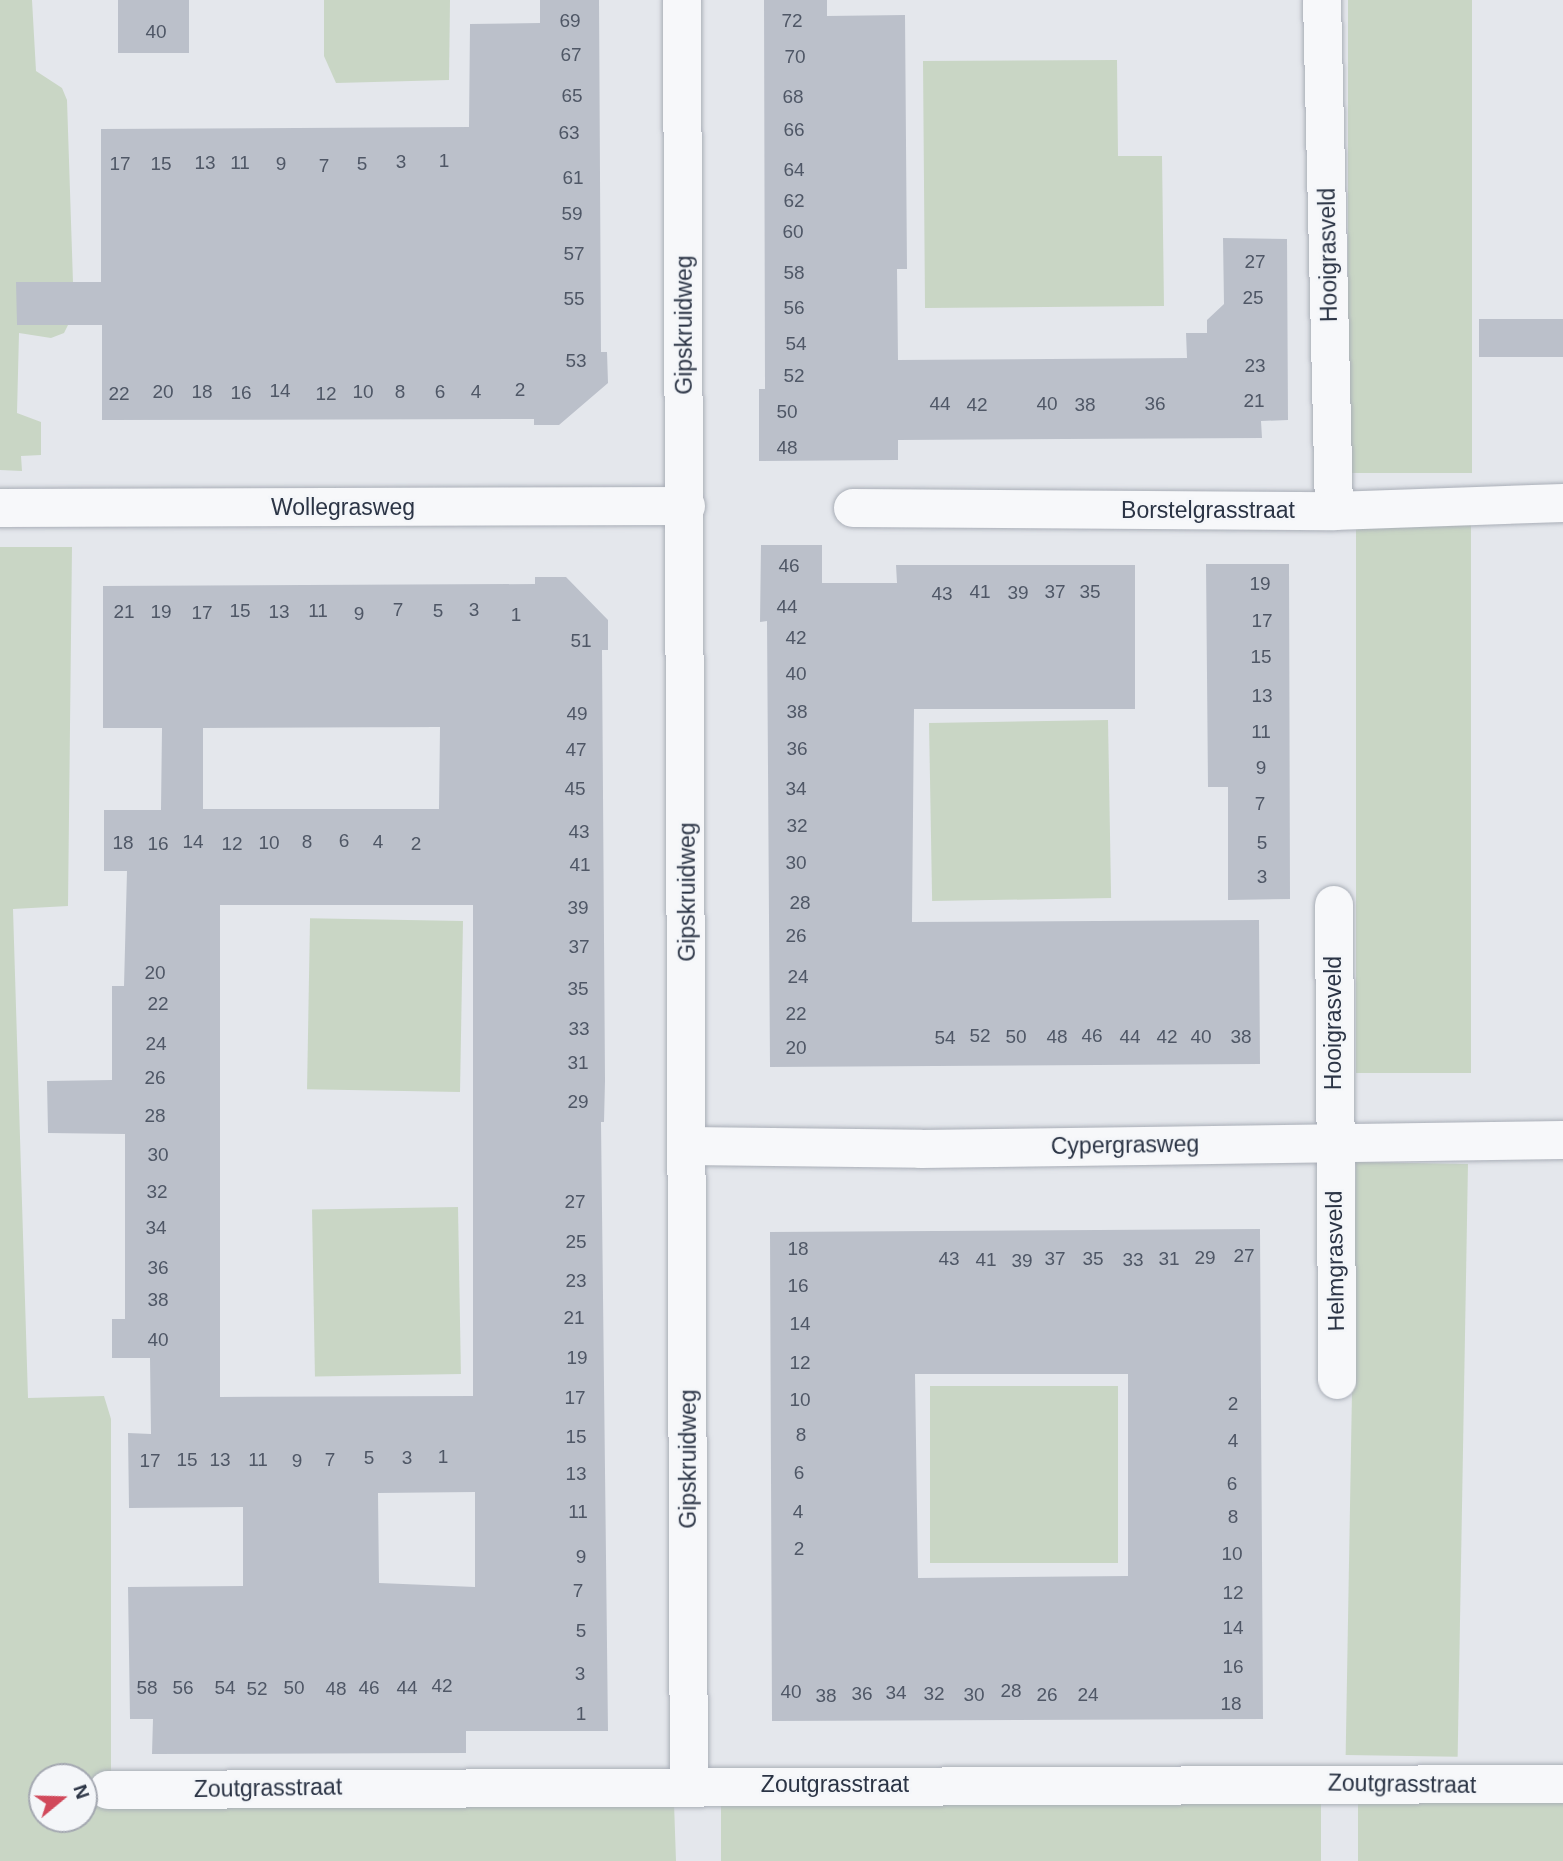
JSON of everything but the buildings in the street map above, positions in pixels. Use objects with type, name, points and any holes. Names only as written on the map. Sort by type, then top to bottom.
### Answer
[{"type":"street","name":"Gipskruidweg","points":[[682,0],[689,1784]]},
{"type":"street","name":"Hooigrasveld","points":[[1322,0],[1334,511]]},
{"type":"street","name":"Borstelgrasstraat","points":[[853,508],[1334,511],[1563,503]]},
{"type":"street","name":"Wollegrasweg","points":[[0,508],[686,506]]},
{"type":"street","name":"Hooigrasveld","points":[[1332,1142],[1334,905]]},
{"type":"street","name":"Cypergrasweg","points":[[688,1146],[921,1149],[1563,1140]]},
{"type":"street","name":"Helmgrasveld","points":[[1332,1142],[1337,1380]]},
{"type":"street","name":"Zoutgrasstraat","points":[[108,1790],[689,1784],[1563,1784]]},
{"type":"green space","points":[[0,0],[32,0],[36,71],[62,88],[67,100],[74,313],[64,333],[51,338],[19,333],[17,413],[41,422],[41,455],[21,456],[22,471],[0,470]]},
{"type":"green space","points":[[324,0],[450,0],[449,80],[336,83],[324,56]]},
{"type":"green space","points":[[1348,0],[1472,0],[1472,473],[1348,473]]},
{"type":"green space","points":[[1117,60],[1118,156],[1162,156],[1164,306],[925,308],[923,61]]},
{"type":"green space","points":[[1356,517],[1471,517],[1471,1073],[1356,1073]]},
{"type":"green space","points":[[0,547],[72,547],[68,906],[13,909],[28,1398],[104,1396],[111,1419],[111,1807],[674,1803],[676,1861],[0,1861]]},
{"type":"green space","points":[[1108,720],[1111,898],[932,901],[929,723]]},
{"type":"green space","points":[[310,918],[463,921],[460,1092],[307,1089]]},
{"type":"green space","points":[[1356,1162],[1468,1164],[1458,1757],[1346,1755]]},
{"type":"green space","points":[[458,1207],[461,1374],[315,1377],[312,1210]]},
{"type":"green space","points":[[930,1386],[1118,1386],[1118,1563],[930,1563]]},
{"type":"green space","points":[[1358,1797],[1563,1797],[1563,1861],[1358,1861]]},
{"type":"green space","points":[[721,1798],[1321,1798],[1321,1861],[721,1861]]}]
